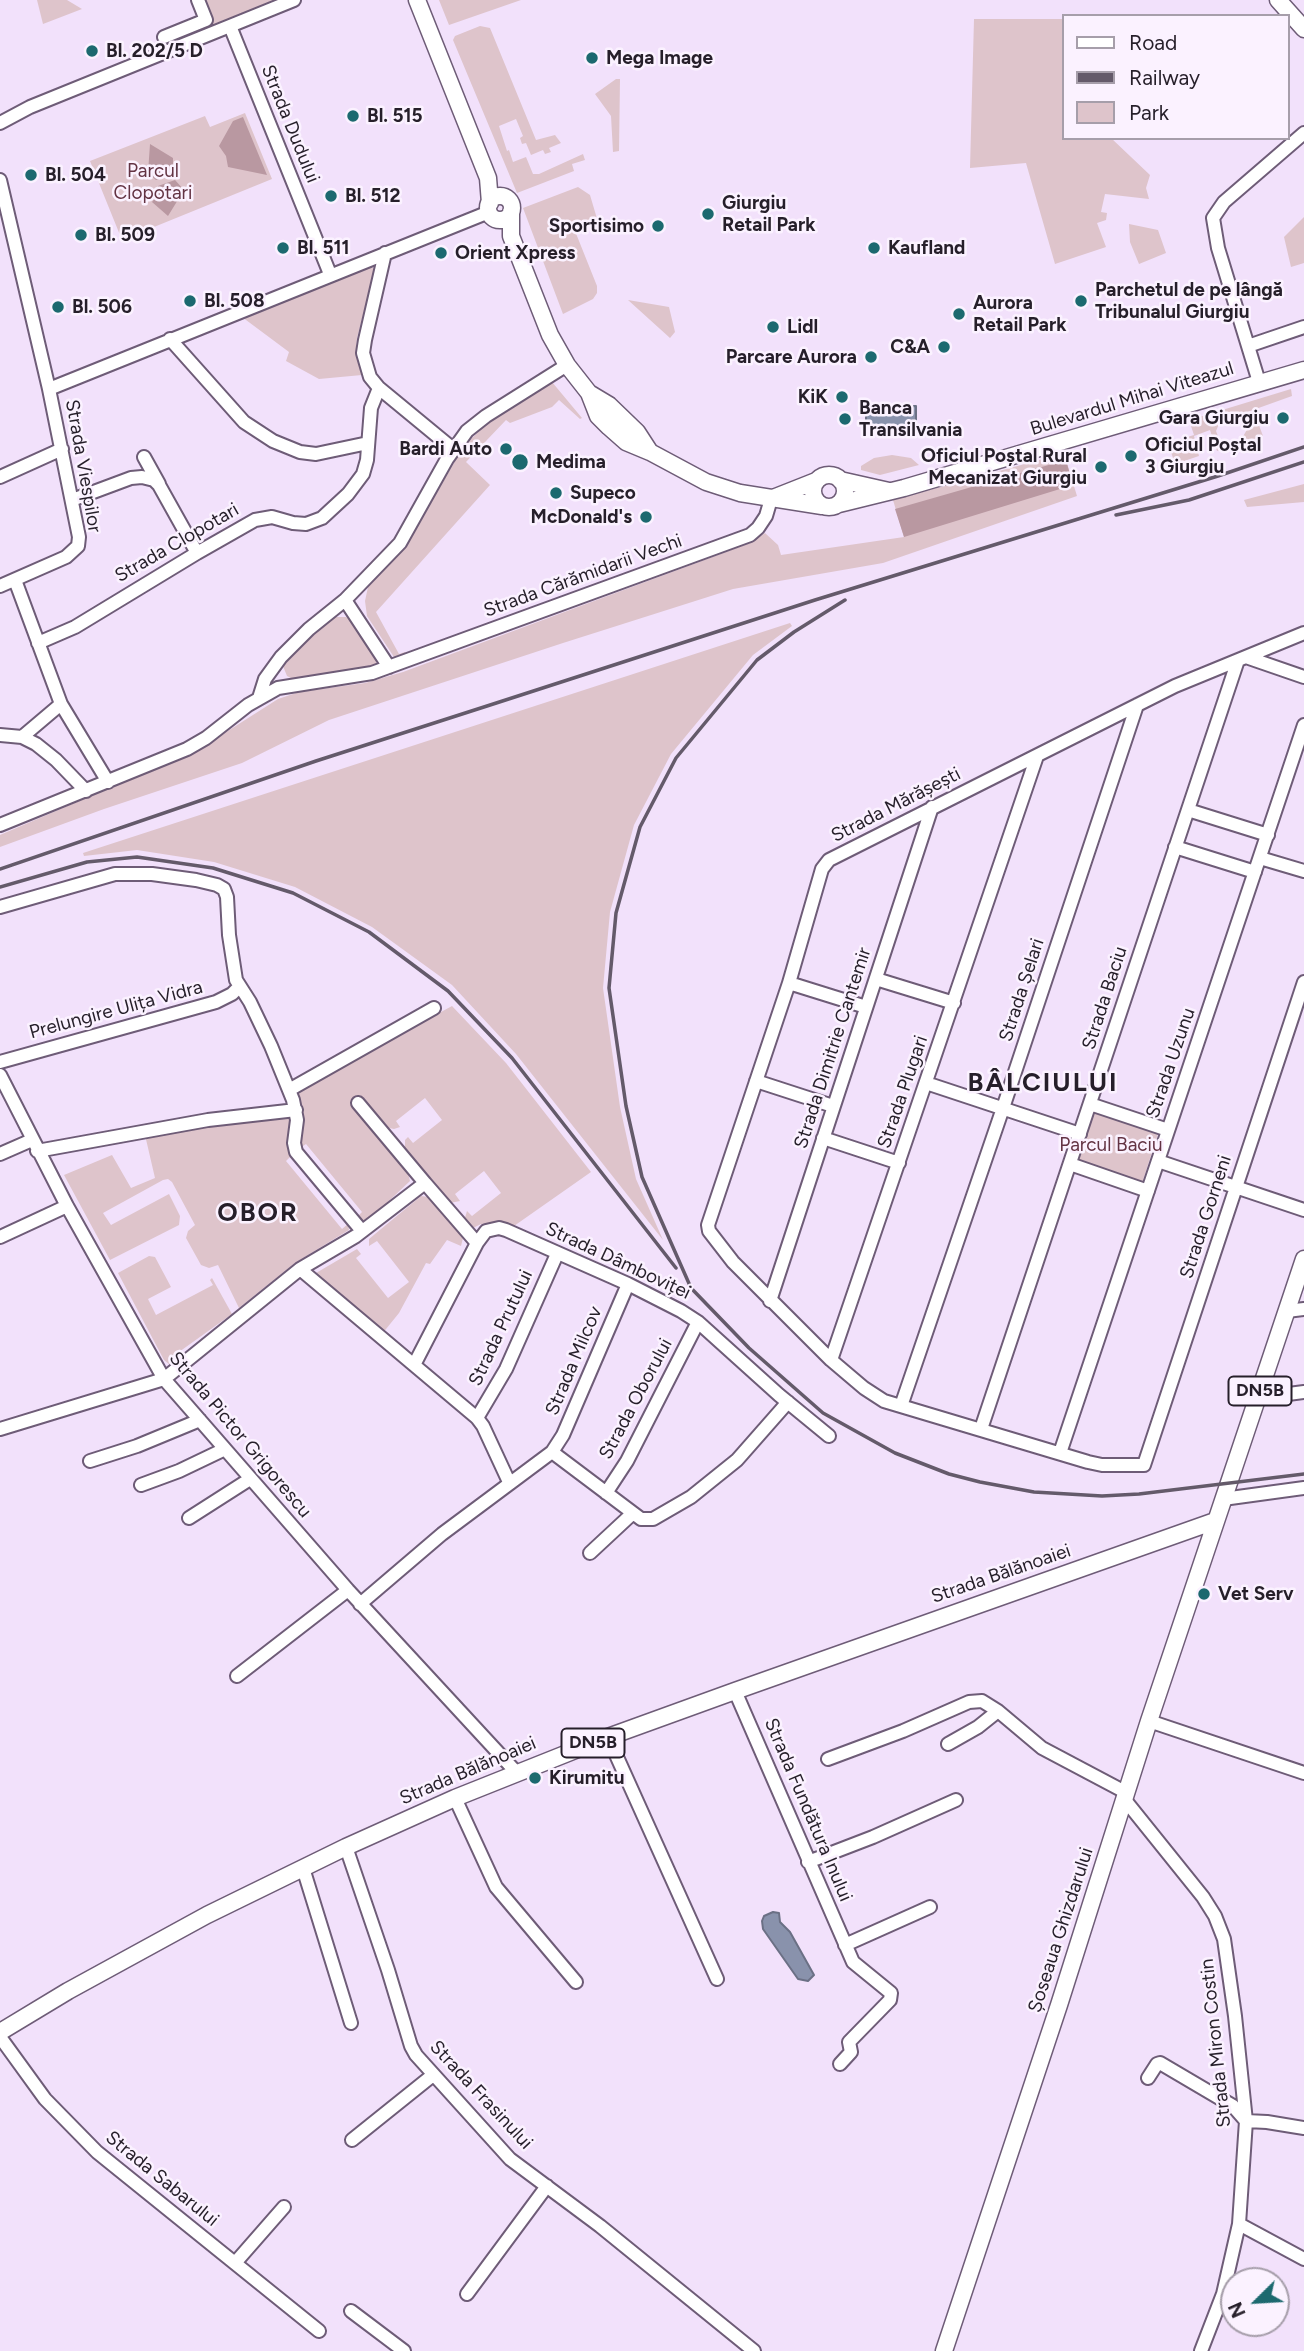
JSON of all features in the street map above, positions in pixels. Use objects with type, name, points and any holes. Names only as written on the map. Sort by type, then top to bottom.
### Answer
[{"type":"main road","points":[[417,0],[498,209],[550,335],[567,365],[589,393],[609,405],[636,432],[650,452],[706,482],[740,493],[771,499],[831,508],[839,504],[845,493],[840,480],[831,475],[771,499]]},
{"type":"main road","points":[[1278,0],[1304,29]]},
{"type":"main road","name":"Bulevardul Mihai Viteazul","points":[[839,504],[892,492],[1304,370]]},
{"type":"main road","name":"Bulevardul Mihai Viteazul","points":[[840,480],[892,492]]},
{"type":"main road","points":[[816,481],[813,495],[822,506]]},
{"type":"main road","name":"DN5B","points":[[1215,1521],[1304,1259]]},
{"type":"main road","name":"Strada Bălănoaiei","points":[[0,2035],[123,1960],[346,1847],[455,1798],[608,1737],[1215,1521]]},
{"type":"main road","name":"Șoseaua Ghizdarului","points":[[944,2351],[1215,1521]]},
{"type":"street","points":[[164,37],[206,20],[198,0]]},
{"type":"street","points":[[0,123],[30,107],[294,0]]},
{"type":"street","name":"Strada Dudului","points":[[230,26],[330,274]]},
{"type":"street","points":[[1259,382],[1218,248],[1213,218],[1224,202],[1304,133]]},
{"type":"street","name":"Strada Viespilor","points":[[0,180],[49,389],[78,528],[78,545],[66,557],[0,586]]},
{"type":"street","points":[[49,389],[330,274],[498,209]]},
{"type":"street","points":[[385,253],[363,353],[370,377],[379,388],[453,449]]},
{"type":"street","points":[[1248,345],[1304,327]]},
{"type":"street","points":[[170,339],[244,422],[272,441],[300,452],[316,454],[369,443]]},
{"type":"street","name":"Strada Cărămidarii Vechi","points":[[259,698],[265,679],[281,657],[309,629],[345,600],[405,536],[453,449],[467,431],[486,415],[567,365]]},
{"type":"street","name":"Strada Clopotari","points":[[38,643],[75,627],[197,552],[260,518],[272,517],[299,524],[313,522],[322,517],[359,481],[365,467],[372,408],[379,388]]},
{"type":"street","points":[[0,477],[62,449]]},
{"type":"street","points":[[144,457],[197,552]]},
{"type":"street","points":[[72,500],[136,477],[147,477],[159,485]]},
{"type":"street","name":"Strada Cărămidarii Vechi","points":[[0,825],[187,749],[259,698],[278,688],[358,676],[389,667],[750,534],[766,516],[771,499]]},
{"type":"street","points":[[15,580],[61,704],[108,782]]},
{"type":"street","points":[[345,600],[389,667]]},
{"type":"street","name":"Strada Mărășești","points":[[770,1301],[716,1241],[708,1225],[789,983],[825,864],[932,807],[1175,686],[1304,634]]},
{"type":"street","points":[[1242,659],[1304,677]]},
{"type":"street","name":"Strada Baciu","points":[[981,1429],[1175,847],[1242,659]]},
{"type":"street","points":[[22,737],[61,704]]},
{"type":"street","name":"Strada Șelari","points":[[901,1406],[1137,705]]},
{"type":"street","name":"Strada Uzunu","points":[[1060,1453],[1304,725]]},
{"type":"street","points":[[0,735],[22,737],[50,754],[86,791]]},
{"type":"street","name":"Strada Plugari","points":[[831,1360],[1037,757]]},
{"type":"street","name":"Strada Dimitrie Cantemir","points":[[770,1301],[932,807]]},
{"type":"street","points":[[1188,810],[1268,835]]},
{"type":"street","points":[[1175,847],[1255,872]]},
{"type":"street","points":[[1260,858],[1304,872]]},
{"type":"street","points":[[0,907],[115,874],[152,874],[217,885],[224,889],[236,980],[260,1024],[296,1110],[296,1152],[362,1231]]},
{"type":"street","points":[[876,979],[954,1003]]},
{"type":"street","name":"Strada Gorneni","points":[[1060,1453],[1102,1465],[1144,1465],[1304,982]]},
{"type":"street","points":[[789,983],[866,1007]]},
{"type":"street","name":"Prelungire Ulița Vidra","points":[[0,1062],[216,1002],[239,987]]},
{"type":"street","points":[[289,1090],[434,1008]]},
{"type":"street","name":"Strada Pictor Grigorescu","points":[[0,1076],[67,1206],[164,1379],[360,1604],[517,1773]]},
{"type":"street","points":[[756,1081],[833,1106]]},
{"type":"street","points":[[926,1083],[1080,1134]]},
{"type":"street","points":[[358,1103],[477,1243],[414,1365]]},
{"type":"street","points":[[1090,1104],[1168,1130]]},
{"type":"street","points":[[0,1154],[35,1146],[208,1120],[296,1110]]},
{"type":"street","points":[[823,1138],[899,1163]]},
{"type":"street","points":[[1158,1161],[1304,1210]]},
{"type":"street","points":[[1070,1164],[1148,1191]]},
{"type":"street","points":[[1,1427],[164,1379],[300,1269],[362,1231],[425,1183]]},
{"type":"street","points":[[0,1237],[67,1206]]},
{"type":"street","name":"Strada Dâmboviței","points":[[477,1243],[486,1231],[499,1228],[667,1303],[698,1322],[830,1436]]},
{"type":"street","name":"Strada Prutului","points":[[477,1418],[506,1369],[557,1254]]},
{"type":"street","points":[[300,1269],[477,1418],[509,1482]]},
{"type":"street","name":"Strada Milcov","points":[[552,1452],[563,1435],[628,1284]]},
{"type":"street","points":[[770,1301],[831,1360],[884,1401],[1060,1453]]},
{"type":"street","points":[[1287,1311],[1304,1309]]},
{"type":"street","name":"Strada Oborului","points":[[606,1493],[627,1461],[698,1322]]},
{"type":"street","points":[[1258,1398],[1304,1392]]},
{"type":"street","points":[[360,1604],[442,1534],[552,1452],[641,1519],[653,1519],[702,1489],[737,1460],[788,1402]]},
{"type":"street","points":[[90,1461],[137,1446],[200,1420]]},
{"type":"street","points":[[141,1485],[179,1471],[225,1449]]},
{"type":"street","points":[[189,1518],[250,1479]]},
{"type":"street","points":[[1223,1499],[1304,1488]]},
{"type":"street","points":[[590,1553],[633,1513]]},
{"type":"street","points":[[237,1676],[348,1590]]},
{"type":"street","name":"Strada Fundătura Inului","points":[[735,1691],[845,1945],[856,1966],[892,1995],[849,2042],[851,2052],[839,2064]]},
{"type":"street","points":[[828,1759],[903,1731],[969,1702],[982,1701],[1042,1748],[1126,1797]]},
{"type":"street","points":[[948,1744],[978,1727],[998,1711]]},
{"type":"street","points":[[1149,1721],[1304,1773]]},
{"type":"street","points":[[608,1737],[718,1979]]},
{"type":"street","name":"Strada Miron Costin","points":[[1126,1797],[1203,1897],[1223,1933],[1236,2028],[1246,2121],[1239,2224],[1223,2294],[1201,2351]]},
{"type":"street","points":[[455,1798],[496,1887],[576,1982]]},
{"type":"street","points":[[808,1861],[873,1837],[956,1800]]},
{"type":"street","name":"Strada Frasinului","points":[[346,1847],[411,2046],[433,2075],[510,2159],[600,2226],[754,2351]]},
{"type":"street","points":[[303,1868],[351,2023]]},
{"type":"street","points":[[845,1945],[930,1907]]},
{"type":"street","name":"Strada Sabarului","points":[[0,2035],[31,2082],[78,2134],[125,2177],[319,2331]]},
{"type":"street","points":[[1148,2078],[1160,2063],[1233,2106],[1246,2121],[1304,2129]]},
{"type":"street","points":[[352,2140],[433,2075]]},
{"type":"street","points":[[467,2294],[547,2186]]},
{"type":"street","points":[[235,2263],[284,2207]]},
{"type":"street","points":[[1239,2224],[1304,2259]]},
{"type":"street","points":[[351,2311],[404,2351]]},
{"type":"green space","points":[[37,0],[67,0],[82,9],[43,24]]},
{"type":"green space","points":[[198,0],[275,0],[172,41],[208,24]]},
{"type":"green space","points":[[439,0],[521,0],[449,25]]},
{"type":"green space","points":[[974,19],[1062,19],[1062,140],[1113,140],[1150,175],[1146,188],[1149,199],[1105,194],[1101,212],[1107,213],[1106,220],[1097,223],[1106,247],[1055,264],[1026,163],[970,168]]},
{"type":"green space","points":[[480,26],[490,28],[536,140],[555,135],[561,143],[549,148],[551,152],[545,154],[543,150],[531,155],[526,143],[522,144],[520,138],[523,136],[516,119],[499,126],[513,162],[526,157],[533,174],[539,174],[583,154],[585,160],[572,164],[574,171],[517,193],[453,40],[455,36]]},
{"type":"green space","points":[[620,79],[619,151],[613,152],[611,116],[595,94]]},
{"type":"green space","name":"Parcul Clopotari","points":[[245,113],[272,179],[122,240],[90,161],[205,116],[210,127]]},
{"type":"green space","points":[[578,187],[590,195],[598,222],[575,231],[597,286],[597,293],[593,299],[563,314],[523,208]]},
{"type":"green space","points":[[1304,217],[1304,263],[1291,267],[1284,237]]},
{"type":"green space","points":[[1129,224],[1158,230],[1166,253],[1139,264],[1130,242]]},
{"type":"green space","points":[[367,266],[374,268],[374,272],[357,338],[356,352],[362,375],[319,379],[286,361],[289,352],[242,317]]},
{"type":"green space","points":[[628,300],[669,307],[675,332],[670,338]]},
{"type":"green space","points":[[552,382],[582,418],[559,400],[552,407],[510,423],[506,420],[466,462],[490,485],[376,612],[399,654],[405,652],[407,656],[394,657],[367,616],[365,601],[368,587],[408,542],[458,456],[472,438],[490,421]]},
{"type":"green space","points":[[1291,389],[1292,396],[1225,420],[1219,424],[1216,431],[1221,444],[1232,445],[1241,440],[1249,426],[1257,420],[1263,436],[1217,451],[1210,430],[1194,436],[1199,456],[1175,464],[1168,443],[1194,435],[1191,426],[1196,418]]},
{"type":"green space","points":[[892,455],[911,458],[919,465],[880,475],[861,470],[861,466],[874,458]]},
{"type":"green space","points":[[1054,456],[1066,460],[1077,496],[883,563],[733,589],[563,643],[329,720],[242,763],[0,847],[0,835],[198,750],[278,699],[299,692],[365,683],[403,672],[750,543],[765,533],[778,545],[781,555],[904,537],[893,500]]},
{"type":"green space","points":[[1304,484],[1304,502],[1247,507],[1244,500]]},
{"type":"green space","points":[[346,617],[357,624],[377,660],[376,664],[373,667],[295,680],[287,676],[284,661],[329,620]]},
{"type":"green space","points":[[790,623],[792,626],[753,655],[671,754],[634,825],[610,912],[603,988],[620,1107],[636,1179],[663,1240],[516,1054],[452,985],[372,927],[295,887],[214,862],[137,850],[84,856],[83,853]]},
{"type":"green space","points":[[452,1006],[506,1063],[591,1172],[514,1226],[495,1223],[481,1224],[471,1229],[464,1221],[467,1211],[472,1216],[501,1193],[484,1171],[455,1194],[460,1201],[450,1203],[405,1148],[405,1140],[408,1137],[413,1143],[442,1120],[425,1098],[396,1121],[400,1127],[394,1129],[389,1128],[364,1099],[353,1108],[408,1173],[410,1181],[373,1216],[362,1220],[357,1217],[362,1212],[306,1144],[300,1148],[295,1092]]},
{"type":"green space","name":"Parcul Baciu","points":[[1094,1113],[1158,1134],[1142,1183],[1078,1161]]},
{"type":"green space","points":[[292,1114],[292,1155],[286,1161],[342,1229],[348,1224],[349,1230],[295,1263],[239,1308],[218,1265],[209,1268],[201,1265],[186,1238],[188,1231],[195,1225],[172,1182],[163,1180],[103,1213],[111,1225],[169,1194],[180,1216],[179,1225],[110,1260],[64,1175],[112,1155],[131,1188],[155,1178],[145,1135],[210,1123]]},
{"type":"green space","points":[[421,1196],[429,1197],[463,1238],[461,1246],[447,1240],[430,1264],[426,1263],[399,1313],[382,1334],[316,1273],[357,1249],[361,1254],[356,1258],[388,1298],[409,1282],[377,1241],[369,1246],[369,1239]]},
{"type":"green space","points":[[149,1256],[155,1257],[171,1287],[148,1299],[156,1315],[213,1285],[210,1280],[212,1278],[232,1314],[172,1357],[174,1362],[170,1365],[164,1360],[118,1273]]},
{"type":"shaded area","points":[[243,117],[267,175],[228,167],[226,156],[219,146],[233,121]]},
{"type":"shaded area","points":[[150,144],[173,158],[173,174],[156,180],[148,173]]},
{"type":"shaded area","points":[[175,180],[184,190],[168,216],[152,202],[158,186]]},
{"type":"shaded area","points":[[1066,460],[1073,485],[904,537],[895,509]]},
{"type":"water","points":[[916,406],[916,432],[866,433],[866,407]]},
{"type":"water","points":[[773,1912],[779,1913],[780,1922],[790,1932],[814,1975],[808,1981],[798,1979],[763,1929],[764,1916]]},
{"type":"railway","points":[[0,869],[316,761],[815,600],[1304,447]]},
{"type":"railway","points":[[1116,515],[1189,500],[1304,462]]},
{"type":"railway","points":[[845,600],[794,632],[757,660],[676,758],[640,827],[616,913],[609,988],[626,1106],[642,1177],[691,1288],[749,1348],[823,1413],[895,1453],[949,1474],[1034,1492],[1102,1496],[1304,1474]]},
{"type":"railway","points":[[0,887],[87,862],[137,857],[213,868],[293,893],[369,932],[448,991],[512,1058],[676,1268]]},
{"type":"place","name":"Bl. 202/5 D","points":[[92,51]]},
{"type":"place","name":"Mega Image","points":[[592,58]]},
{"type":"place","name":"Bl. 515","points":[[353,116]]},
{"type":"place","name":"Bl. 504","points":[[31,175]]},
{"type":"place","name":"Bl. 512","points":[[331,196]]},
{"type":"place","name":"Giurgiu Retail Park","points":[[708,214]]},
{"type":"place","name":"Sportisimo","points":[[658,226]]},
{"type":"place","name":"Bl. 509","points":[[81,235]]},
{"type":"place","name":"Bl. 511","points":[[283,248]]},
{"type":"place","name":"Kaufland","points":[[874,248]]},
{"type":"place","name":"Orient Xpress","points":[[441,253]]},
{"type":"place","name":"Bl. 508","points":[[190,301]]},
{"type":"place","name":"Parchetul de pe lângă Tribunalul Giurgiu","points":[[1081,301]]},
{"type":"place","name":"Bl. 506","points":[[58,307]]},
{"type":"place","name":"Aurora Retail Park","points":[[959,314]]},
{"type":"place","name":"Lidl","points":[[773,327]]},
{"type":"place","name":"C&A","points":[[944,347]]},
{"type":"place","name":"Parcare Aurora","points":[[871,357]]},
{"type":"place","name":"KiK","points":[[842,397]]},
{"type":"place","name":"Gara Giurgiu","points":[[1283,418]]},
{"type":"place","name":"Banca Transilvania","points":[[845,419]]},
{"type":"place","name":"Bardi Auto","points":[[506,449]]},
{"type":"place","name":"Oficiul Poștal 3 Giurgiu","points":[[1131,456]]},
{"type":"place","name":"Medima","points":[[520,462]]},
{"type":"place","name":"Oficiul Poștal Rural Mecanizat Giurgiu","points":[[1101,467]]},
{"type":"place","name":"Supeco","points":[[556,493]]},
{"type":"place","name":"McDonald's","points":[[646,517]]},
{"type":"place","name":"Vet Serv","points":[[1204,1594]]},
{"type":"place","name":"Kirumitu","points":[[535,1778]]},
{"type":"district","name":"BÂLCIULUI","points":[[1043,1083]]},
{"type":"district","name":"OBOR","points":[[258,1213]]}]
